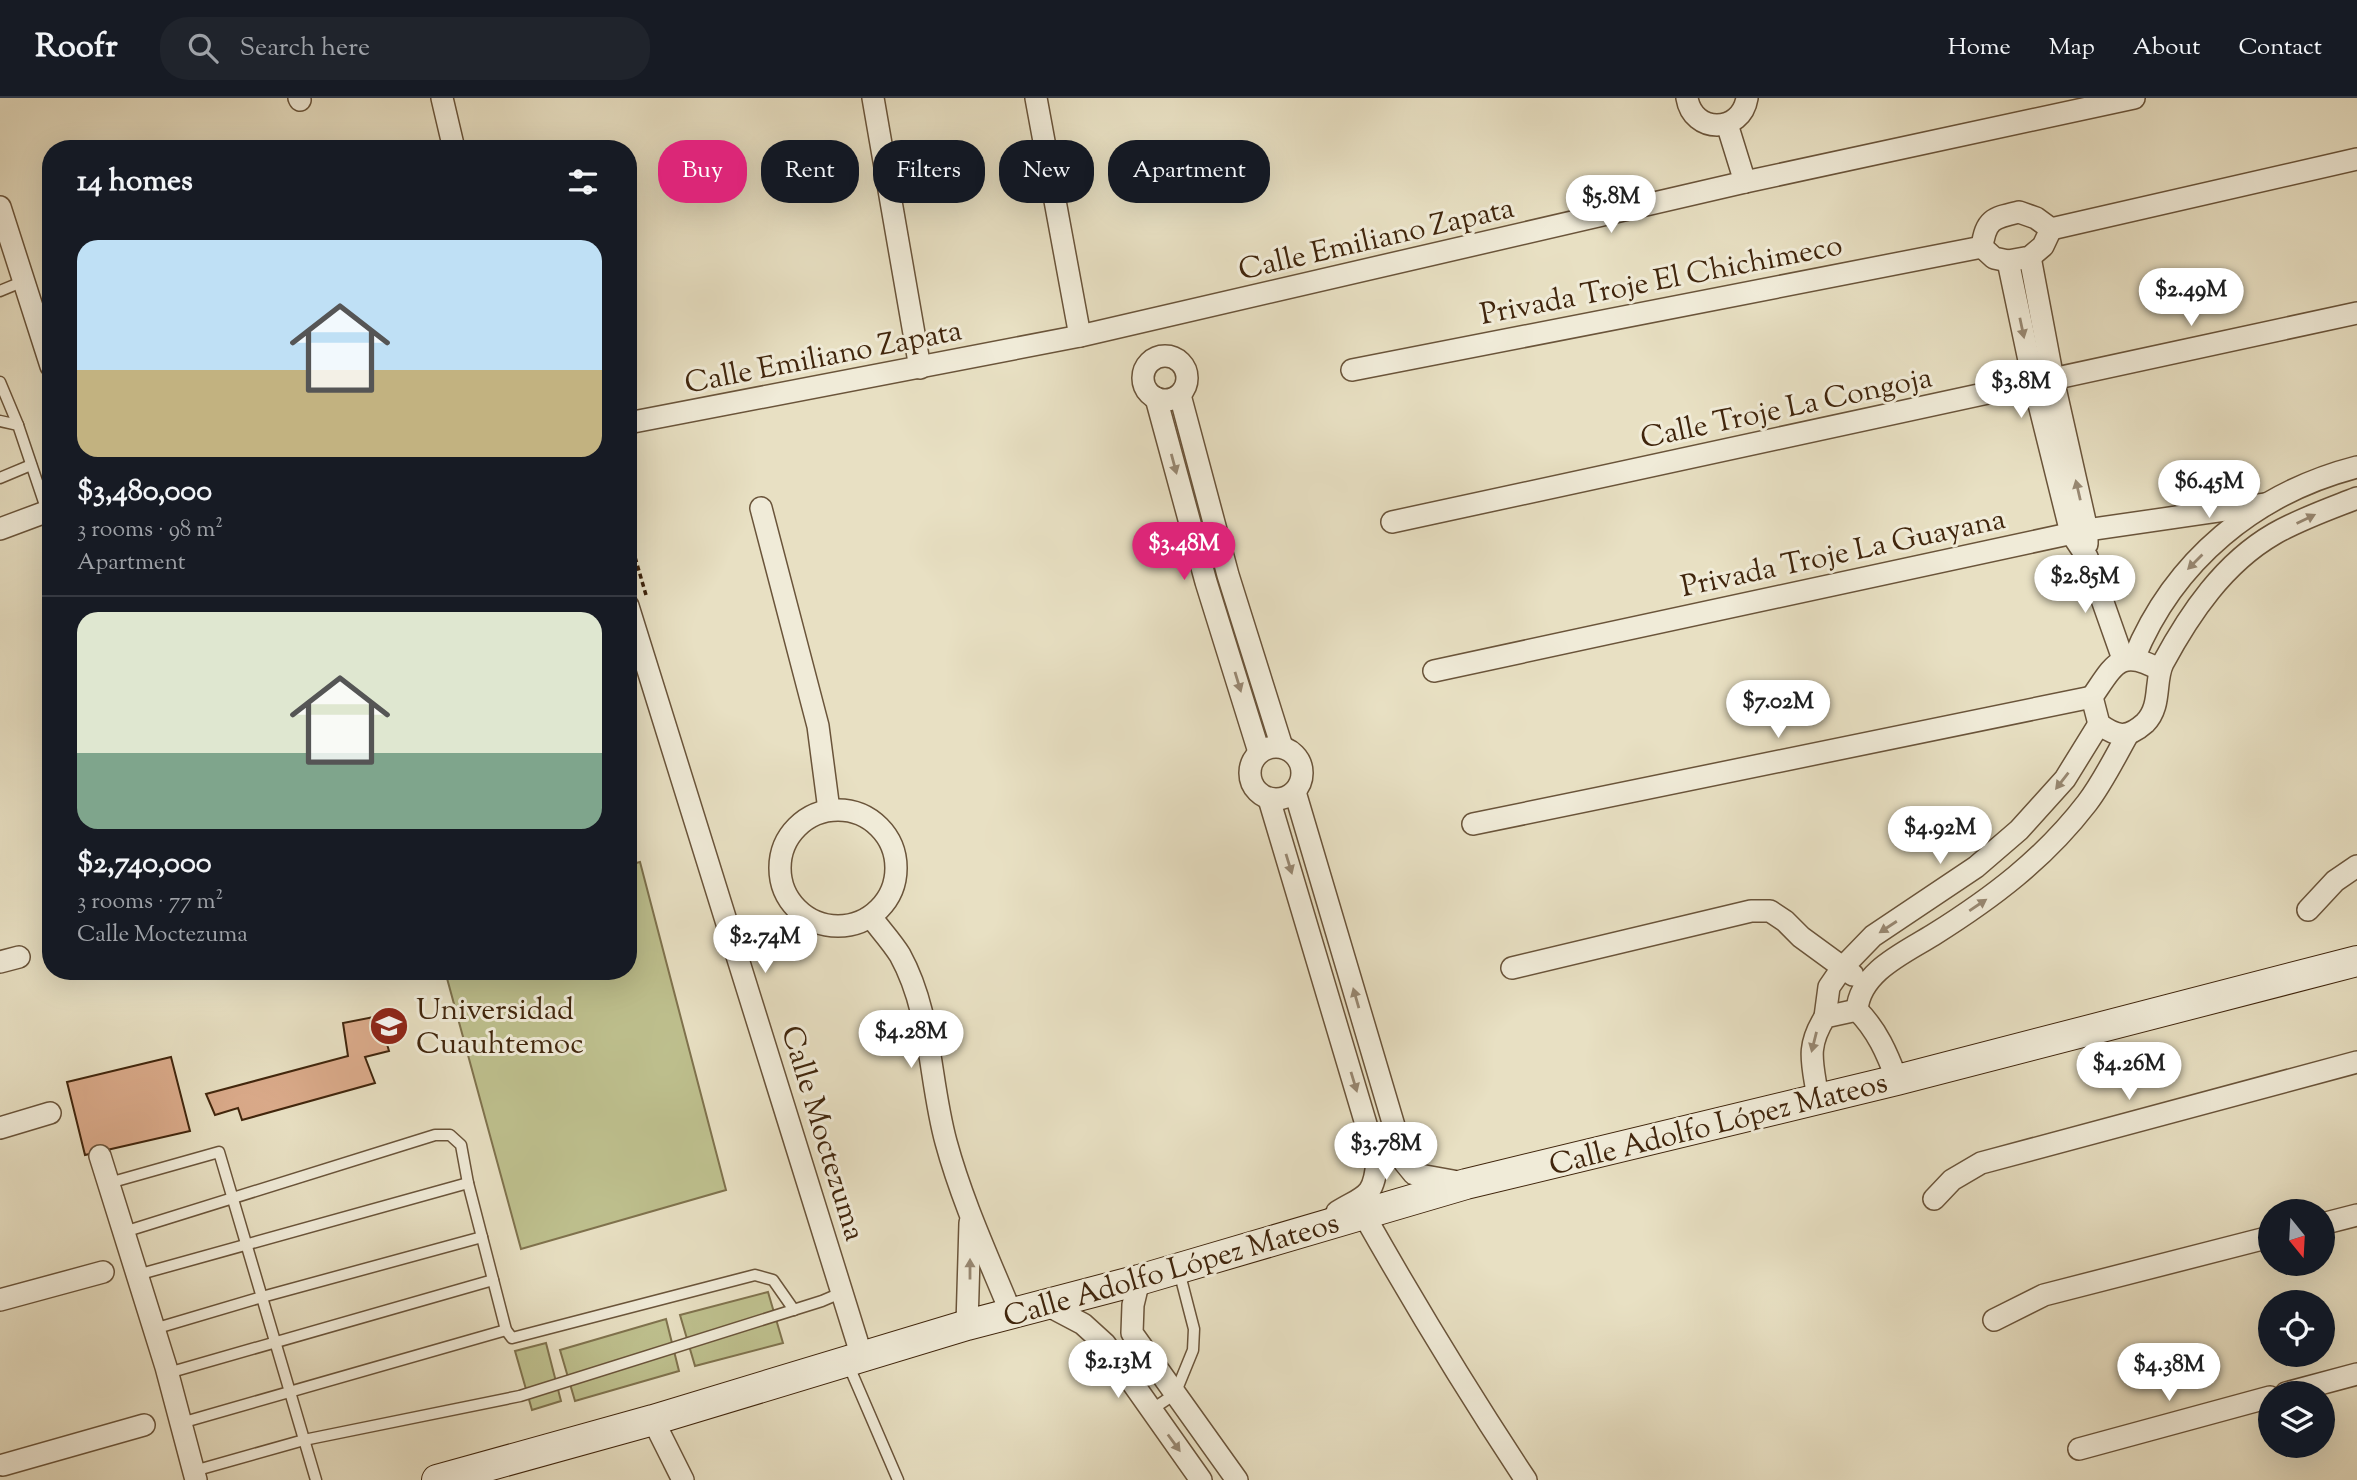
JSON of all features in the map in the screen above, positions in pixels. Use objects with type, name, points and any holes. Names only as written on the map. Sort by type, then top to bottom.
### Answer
[{"type":"street","points":[[442,98],[452,140]]},
{"type":"street","points":[[873,98],[920,368]]},
{"type":"street","points":[[1036,98],[1080,336]]},
{"type":"street","points":[[1687,98],[1690,111],[1697,119],[1717,126],[1727,124],[1742,113],[1748,98]]},
{"type":"street","name":"Calle Emiliano Zapata","points":[[637,421],[1080,336],[1745,182],[2134,98]]},
{"type":"street","points":[[1727,124],[1745,182]]},
{"type":"street","points":[[2051,229],[2043,246],[2030,257],[2008,261],[1994,258],[1982,247],[1984,230],[1994,218],[2019,212],[2036,218],[2051,229],[2357,159]]},
{"type":"street","points":[[0,206],[42,338]]},
{"type":"street","name":"Privada Troje El Chichimeco","points":[[1352,370],[1982,247]]},
{"type":"street","points":[[2030,257],[2044,382]]},
{"type":"street","points":[[2008,261],[2044,382],[2087,557],[2129,659],[2160,670]]},
{"type":"street","name":"Calle Troje La Congoja","points":[[1392,522],[2357,313]]},
{"type":"street","points":[[1156,398],[1168,400],[1180,394],[1187,382],[1185,367],[1173,357],[1158,357],[1146,366],[1143,381],[1145,388],[1156,398],[1206,582],[1259,752]]},
{"type":"street","points":[[1180,394],[1228,575],[1282,747]]},
{"type":"street","points":[[1473,824],[2092,696],[2108,673],[2129,659],[2182,575],[2225,533],[2266,504],[2322,476],[2357,467]]},
{"type":"street","points":[[1897,1080],[1888,1055],[1872,1025],[1857,1010],[1858,997],[1866,984],[1893,959],[1987,899],[2042,855],[2088,802],[2128,734],[2147,721],[2155,706],[2160,670],[2196,608],[2233,565],[2273,535],[2315,514],[2357,498]]},
{"type":"street","name":"Privada Troje La Guayana","points":[[1434,671],[2079,532],[2266,504]]},
{"type":"street","points":[[761,508],[818,726],[829,810]]},
{"type":"street","points":[[0,529],[42,513]]},
{"type":"street","points":[[1206,582],[1228,575]]},
{"type":"street","name":"Calle Moctezuma","points":[[637,636],[843,1292],[854,1359]]},
{"type":"street","points":[[2092,696],[2099,724],[2113,734],[2128,734]]},
{"type":"street","points":[[1818,1099],[1811,1049],[1825,1017],[1829,988],[1842,968],[1873,936],[1976,867],[2019,830],[2065,779],[2099,724]]},
{"type":"street","points":[[1270,747],[1282,747],[1296,755],[1302,770],[1299,785],[1294,792],[1279,799],[1269,799],[1255,790],[1251,783],[1250,766],[1259,752],[1270,747]]},
{"type":"street","points":[[1294,792],[1405,1164],[1414,1174],[1466,1184]]},
{"type":"street","points":[[1269,799],[1377,1161],[1375,1183],[1361,1200],[1338,1210],[1320,1227]]},
{"type":"street","points":[[829,810],[848,810],[867,817],[883,830],[893,846],[897,866],[894,885],[885,903],[871,916],[854,924],[835,927],[817,923],[801,914],[788,900],[781,882],[779,864],[784,846],[794,829],[810,817],[829,810]]},
{"type":"street","points":[[2308,910],[2335,881],[2357,866]]},
{"type":"street","points":[[1512,968],[1751,911],[1770,911],[1866,984]]},
{"type":"street","points":[[871,916],[899,955],[919,1002],[939,1117],[951,1159],[1011,1313]]},
{"type":"street","points":[[1319,966],[1345,960]]},
{"type":"street","name":"Calle Adolfo López Mateos","points":[[437,1480],[493,1471],[967,1325],[1047,1306],[1466,1184],[1897,1080],[2357,961]]},
{"type":"street","points":[[1825,1017],[1857,1010]]},
{"type":"street","points":[[1934,1199],[1952,1180],[1981,1163],[2357,1062]]},
{"type":"street","points":[[0,1128],[50,1113]]},
{"type":"street","points":[[100,1156],[154,1329],[195,1476]]},
{"type":"street","points":[[967,1325],[970,1212]]},
{"type":"street","points":[[1364,1215],[1481,1413],[1527,1480]]},
{"type":"street","points":[[2335,1221],[2357,1215]]},
{"type":"street","points":[[1994,1320],[2044,1295],[2258,1240]]},
{"type":"street","points":[[0,1300],[103,1272]]},
{"type":"street","points":[[1139,1280],[1133,1305],[1132,1333],[1237,1480]]},
{"type":"street","points":[[1047,1306],[1083,1324],[1105,1344],[1201,1480]]},
{"type":"street","points":[[2331,1381],[2357,1374]]},
{"type":"street","points":[[2079,1449],[2258,1400]]},
{"type":"street","points":[[653,1420],[683,1480]]},
{"type":"street","points":[[4,1466],[144,1425]]},
{"type":"lane","points":[[0,291],[24,281]]},
{"type":"lane","points":[[0,382],[42,492]]},
{"type":"lane","points":[[0,421],[18,425]]},
{"type":"lane","points":[[0,478],[31,465]]},
{"type":"lane","points":[[124,1232],[435,1135],[450,1135],[461,1145],[468,1183],[506,1330],[512,1338],[755,1275],[773,1280],[794,1310]]},
{"type":"lane","points":[[109,1183],[219,1152],[316,1480]]},
{"type":"lane","points":[[137,1275],[468,1183]]},
{"type":"lane","points":[[154,1329],[482,1237]]},
{"type":"lane","points":[[1151,1410],[1175,1394],[1193,1350],[1194,1329],[1178,1268]]},
{"type":"lane","points":[[167,1373],[493,1280]]},
{"type":"lane","points":[[195,1476],[304,1440],[520,1396],[794,1310],[843,1292]]},
{"type":"lane","points":[[181,1423],[290,1394],[506,1330]]},
{"type":"lane","points":[[854,1359],[898,1480]]},
{"type":"green space","points":[[640,862],[726,1190],[521,1249],[447,980],[637,980],[637,863]]},
{"type":"green space","points":[[768,1292],[783,1343],[695,1366],[680,1315]]},
{"type":"green space","points":[[666,1319],[679,1371],[575,1401],[560,1350]]},
{"type":"green space","points":[[546,1343],[561,1401],[532,1410],[515,1351]]},
{"type":"building","points":[[379,1016],[389,1051],[365,1057],[375,1083],[242,1120],[238,1108],[215,1115],[206,1094],[348,1056],[343,1023]]},
{"type":"building","points":[[171,1057],[190,1131],[85,1155],[67,1082]]},
{"type":"place","name":"Universidad Cuauhtemoc","points":[[389,1026]]}]
